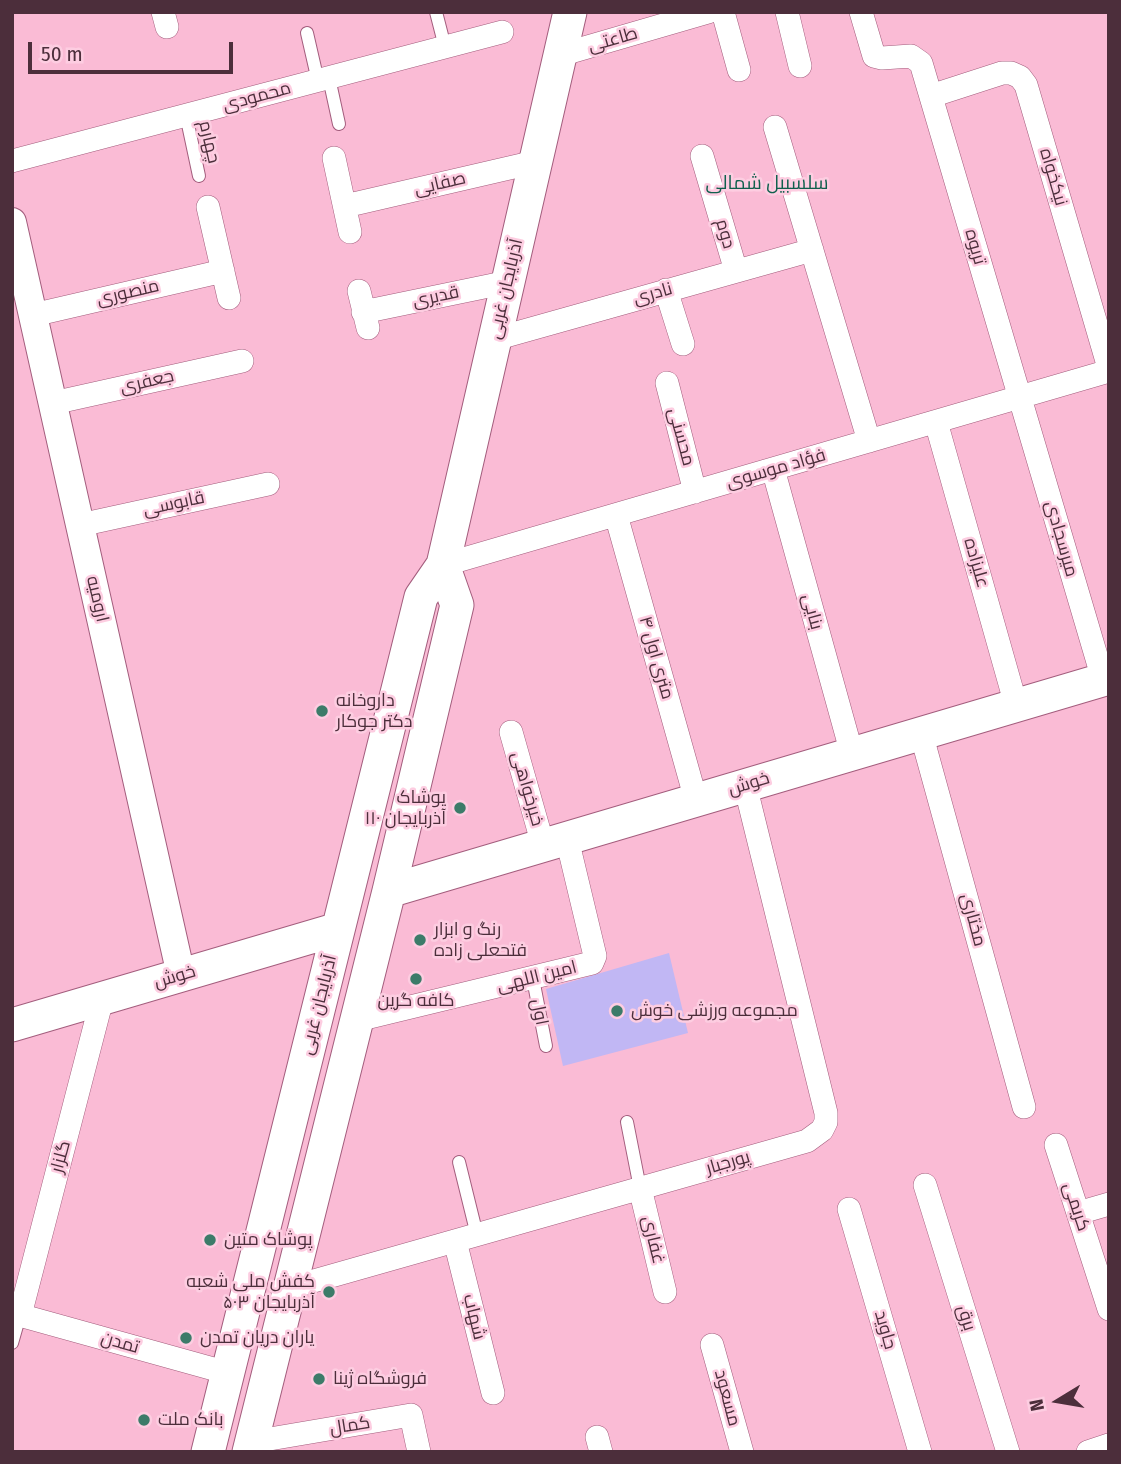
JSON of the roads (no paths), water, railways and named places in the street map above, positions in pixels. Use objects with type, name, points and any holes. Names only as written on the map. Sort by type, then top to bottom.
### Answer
[{"type":"main road","name":"آذربایجان غربی","points":[[208,1452],[421,597],[443,565],[570,12]]},
{"type":"main road","points":[[250,1447],[389,891],[457,605],[443,565]]},
{"type":"main road","name":"خوش","points":[[389,891],[1106,679]]},
{"type":"main road","name":"خوش","points":[[12,1025],[338,929]]},
{"type":"street","name":"طاعتی","points":[[559,55],[708,12]]},
{"type":"street","points":[[723,12],[739,70]]},
{"type":"street","points":[[787,12],[800,66]]},
{"type":"street","name":"تریوه","points":[[861,12],[874,57],[911,56],[921,63],[1020,398]]},
{"type":"street","name":"محمودی","points":[[12,161],[502,32]]},
{"type":"street","name":"نیکخواه","points":[[931,96],[1002,73],[1020,77],[1026,85],[1109,370]]},
{"type":"street","points":[[775,127],[869,441]]},
{"type":"street","name":"دوم","points":[[702,156],[736,271]]},
{"type":"street","points":[[334,158],[350,232]]},
{"type":"street","name":"صفایی","points":[[345,205],[535,162]]},
{"type":"street","points":[[208,207],[229,298]]},
{"type":"street","name":"ارومیه","points":[[12,222],[181,975]]},
{"type":"street","name":"نادری","points":[[495,339],[812,250]]},
{"type":"street","name":"منصوری","points":[[33,315],[223,271]]},
{"type":"street","name":"قدیری","points":[[363,311],[508,282]]},
{"type":"street","points":[[666,290],[683,344]]},
{"type":"street","name":"جعفری","points":[[53,403],[242,361]]},
{"type":"street","name":"فؤاد موسوی","points":[[443,565],[1109,370]]},
{"type":"street","name":"محسنی","points":[[667,383],[695,492]]},
{"type":"street","name":"میرسجادی","points":[[1020,398],[1106,679]]},
{"type":"street","name":"علیزاده","points":[[936,422],[1016,705]]},
{"type":"street","name":"بنایی","points":[[773,470],[852,754]]},
{"type":"street","name":"قابوسی","points":[[80,525],[268,484]]},
{"type":"street","name":"۴ متری اول","points":[[616,515],[695,800]]},
{"type":"street","name":"خیرخواهی","points":[[510,732],[555,842]]},
{"type":"street","name":"مختاری","points":[[921,733],[1024,1107]]},
{"type":"street","name":"پورجبار","points":[[289,1288],[807,1140],[822,1130],[826,1113],[746,785]]},
{"type":"street","name":"امین اللهی","points":[[357,1020],[589,965],[594,960],[555,842]]},
{"type":"street","name":"گلزار","points":[[16,1314],[102,999]]},
{"type":"street","name":"کریمی","points":[[1056,1145],[1109,1308]]},
{"type":"street","name":"برق","points":[[925,1185],[1007,1452]]},
{"type":"street","name":"غفاری","points":[[640,1188],[665,1292]]},
{"type":"street","points":[[1078,1213],[1109,1204]]},
{"type":"street","name":"جاوید","points":[[849,1209],[920,1452]]},
{"type":"street","name":"شهاب","points":[[466,1238],[493,1393]]},
{"type":"street","name":"تمدن","points":[[16,1314],[228,1373]]},
{"type":"street","name":"مسعود","points":[[712,1345],[742,1452]]},
{"type":"street","name":"کمال","points":[[250,1447],[411,1415],[419,1452]]},
{"type":"street","points":[[1088,1452],[1109,1446]]},
{"type":"lane","points":[[436,12],[445,47]]},
{"type":"lane","points":[[307,33],[339,124]]},
{"type":"lane","name":"چهارم","points":[[186,115],[199,176]]},
{"type":"lane","name":"اول","points":[[533,979],[546,1046]]},
{"type":"lane","points":[[627,1122],[640,1188]]},
{"type":"lane","points":[[459,1162],[466,1238]]},
{"type":"lane","points":[[12,1343],[16,1314]]},
{"type":"place","name":"داروخانه دکتر جوکار","points":[[322,711]]},
{"type":"place","name":"پوشاک آذربایجان ۱۱۰","points":[[460,808]]},
{"type":"place","name":"رنگ و ابزار فتحعلی زاده","points":[[420,940]]},
{"type":"place","name":"کافه گرین","points":[[416,979]]},
{"type":"place","name":"مجموعه ورزشی خوش","points":[[617,1011]]},
{"type":"place","name":"پوشاک متین","points":[[210,1240]]},
{"type":"place","name":"کفش ملی شعبه ۵۰۳ آذربایجان","points":[[329,1292]]},
{"type":"place","name":"یاران دریان تمدن","points":[[186,1338]]},
{"type":"place","name":"فروشگاه ژینا","points":[[319,1379]]},
{"type":"place","name":"بانک ملت","points":[[144,1420]]},
{"type":"district","name":"سلسبیل شمالی","points":[[767,184]]}]
